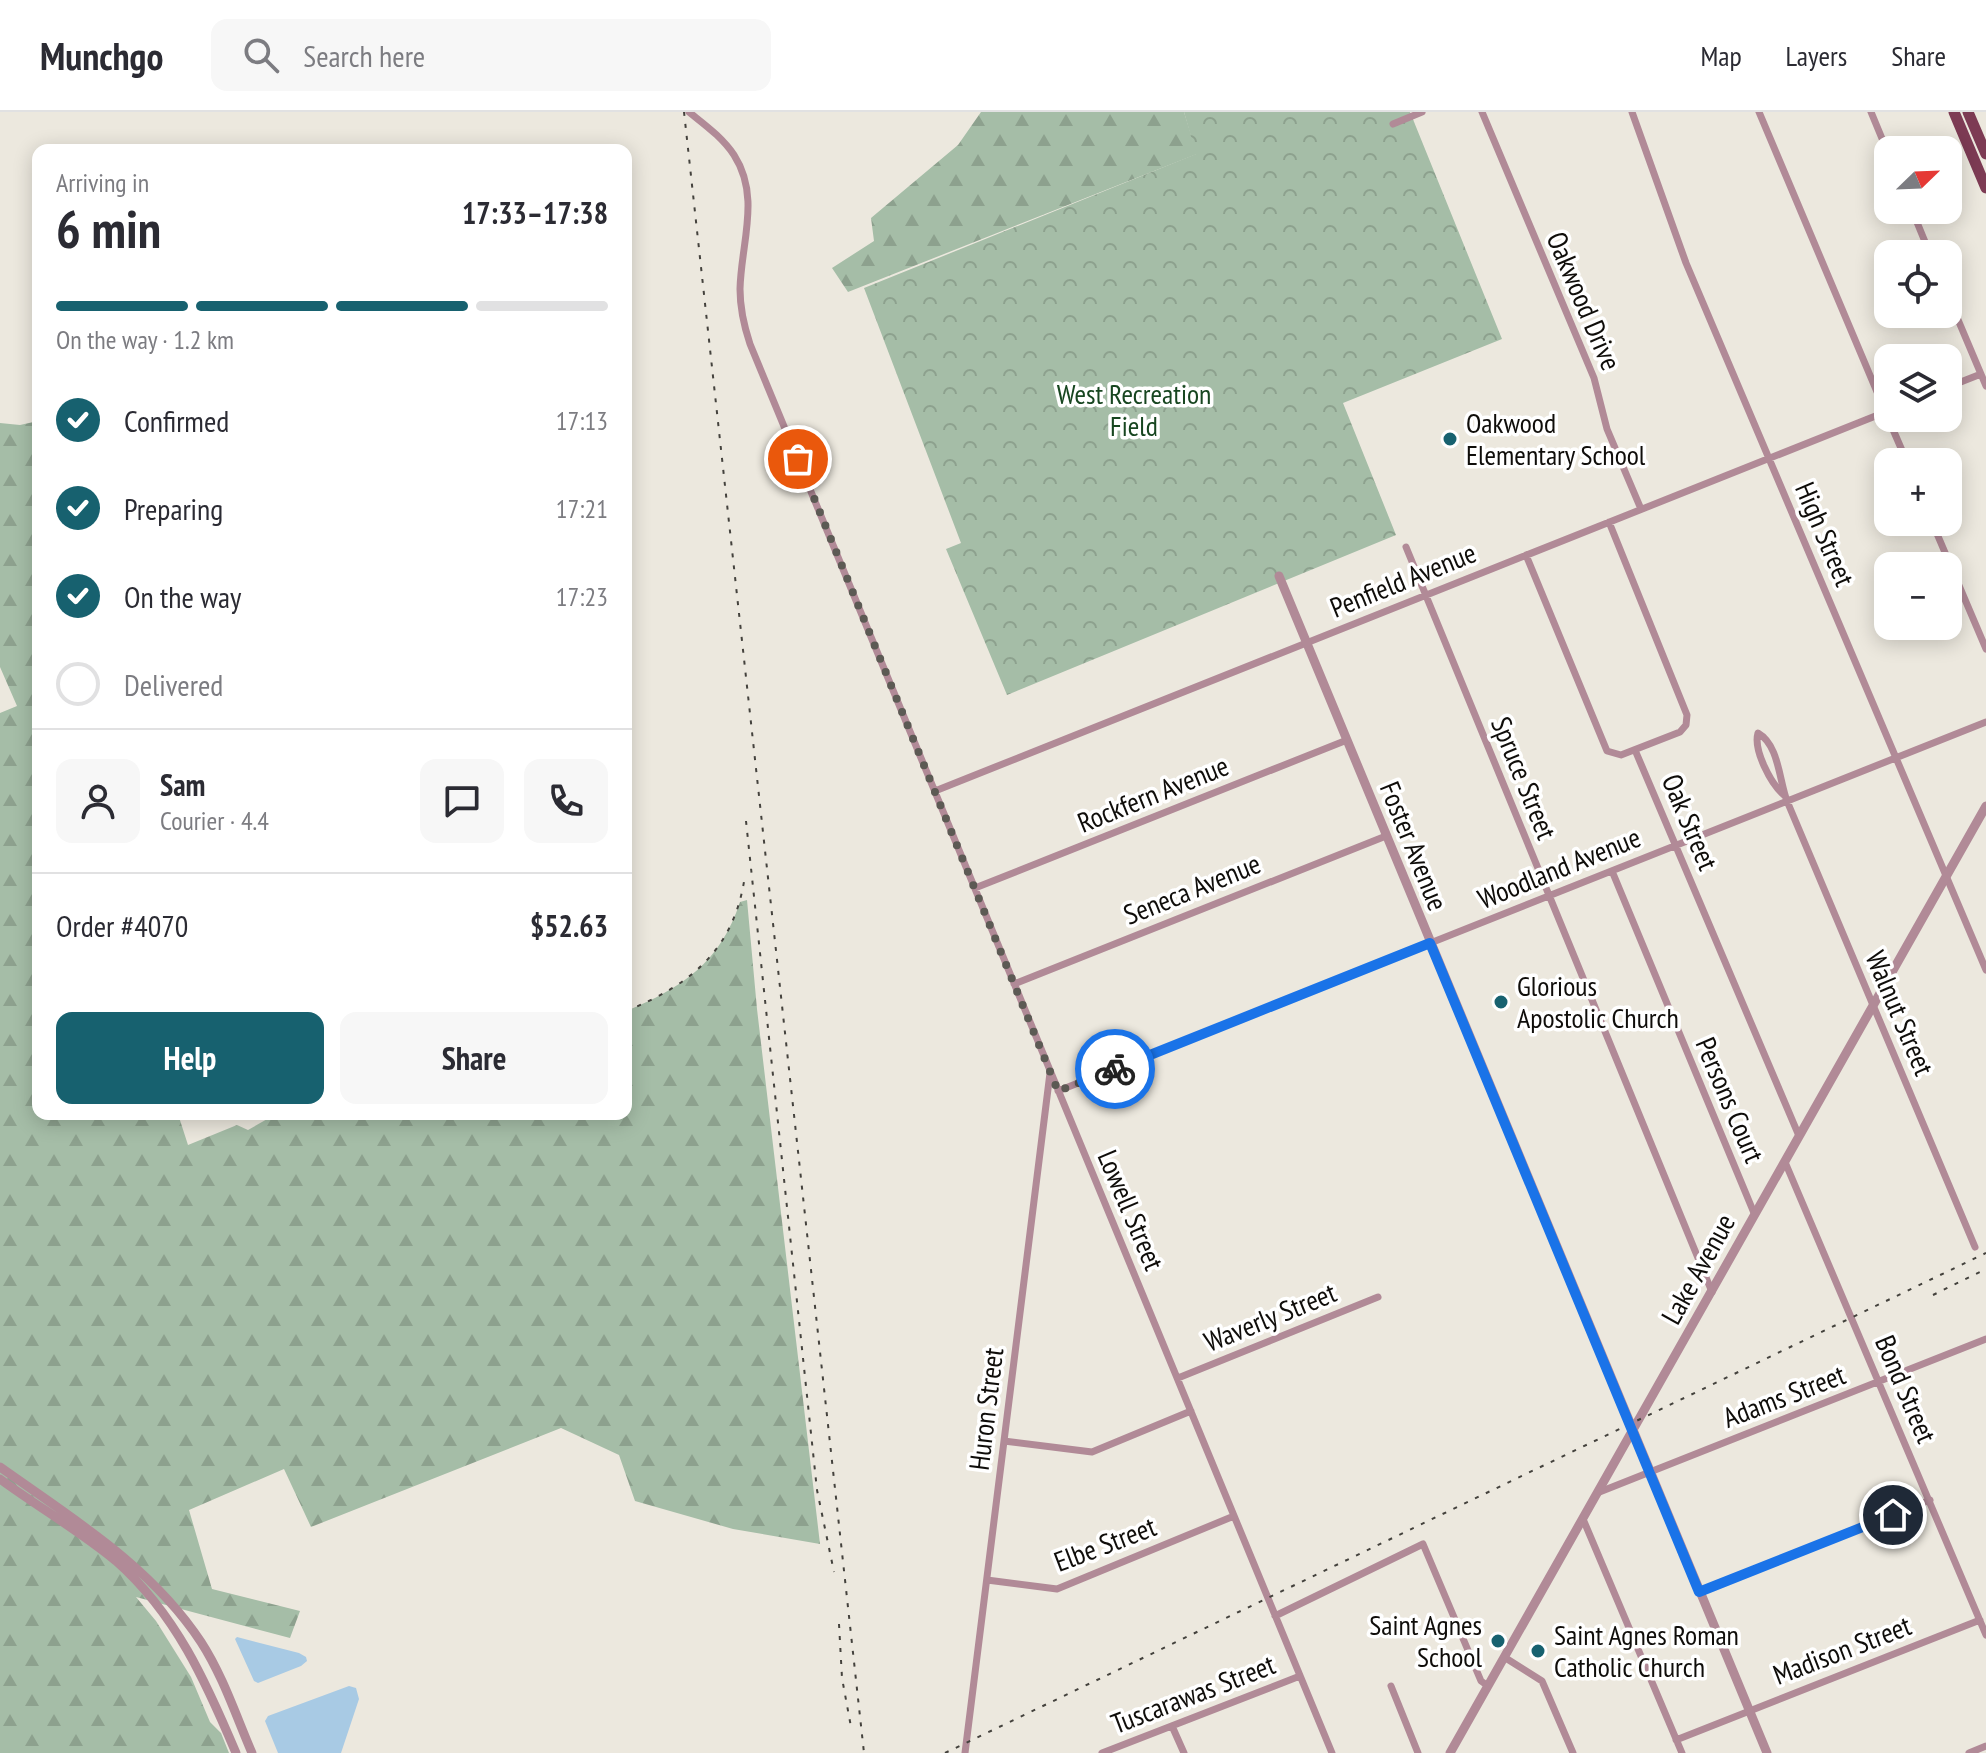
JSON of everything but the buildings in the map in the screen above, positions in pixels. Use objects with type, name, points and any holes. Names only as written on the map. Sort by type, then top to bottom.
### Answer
[{"type":"main road","points":[[1954,112],[1986,188]]},
{"type":"main road","points":[[1968,112],[1986,154]]},
{"type":"street","name":"Lowell Street","points":[[689,112],[713,131],[738,162],[748,195],[749,211],[740,297],[746,332],[1332,1753]]},
{"type":"street","points":[[1393,124],[1422,112]]},
{"type":"street","name":"Oakwood Drive","points":[[1482,112],[1594,378],[1603,419],[1641,509]]},
{"type":"street","name":"High Street","points":[[1632,112],[1686,263],[1986,970]]},
{"type":"street","points":[[1759,112],[1874,384]]},
{"type":"street","points":[[1871,112],[1881,136]]},
{"type":"street","points":[[1962,328],[1986,386]]},
{"type":"street","points":[[1962,381],[1981,374]]},
{"type":"street","name":"Penfield Avenue","points":[[935,791],[1425,594],[1874,420]]},
{"type":"street","points":[[1609,522],[1688,720],[1680,732],[1635,750]]},
{"type":"street","points":[[1938,536],[1986,649]]},
{"type":"street","name":"Spruce Street","points":[[1406,547],[1712,1292]]},
{"type":"street","name":"Oak Street","points":[[1526,555],[1604,746],[1616,755],[1635,750],[1799,1136]]},
{"type":"street","name":"Foster Avenue","points":[[1279,576],[1767,1753]]},
{"type":"street","name":"Woodland Avenue","points":[[1058,1091],[1612,871],[1786,798],[1986,722]]},
{"type":"street","name":"Walnut Street","points":[[1786,798],[1776,787],[1762,757],[1756,741],[1758,733],[1767,739],[1782,777],[1786,798],[1975,1247]]},
{"type":"street","name":"Rockfern Avenue","points":[[975,888],[1347,740]]},
{"type":"street","name":"Lake Avenue","points":[[1450,1753],[1986,806]]},
{"type":"street","name":"Seneca Avenue","points":[[1014,984],[1386,836]]},
{"type":"street","name":"Persons Court","points":[[1612,871],[1754,1213]]},
{"type":"street","name":"Huron Street","points":[[965,1753],[1050,1070]]},
{"type":"street","name":"Bond Street","points":[[1785,1162],[1986,1635]]},
{"type":"street","name":"Waverly Street","points":[[1178,1378],[1378,1297]]},
{"type":"street","name":"Adams Street","points":[[1597,1493],[1986,1339]]},
{"type":"street","points":[[1004,1441],[1092,1452],[1191,1411]]},
{"type":"street","points":[[0,1467],[107,1543],[169,1599],[202,1644],[252,1753]]},
{"type":"street","points":[[0,1479],[105,1553],[161,1609],[188,1648],[209,1687],[236,1753]]},
{"type":"street","points":[[1699,1592],[1930,1500]]},
{"type":"street","name":"Elbe Street","points":[[987,1580],[1057,1589],[1234,1516]]},
{"type":"street","points":[[1583,1519],[1682,1753]]},
{"type":"street","points":[[1275,1616],[1423,1544],[1481,1681],[1488,1686]]},
{"type":"street","name":"Madison Street","points":[[1676,1740],[1980,1620]]},
{"type":"street","points":[[1504,1657],[1542,1681],[1573,1753]]},
{"type":"street","name":"Tuscarawas Street","points":[[1102,1753],[1300,1676]]},
{"type":"street","points":[[1391,1686],[1418,1753]]},
{"type":"street","points":[[1172,1726],[1184,1753]]},
{"type":"street","points":[[1969,1753],[1986,1746]]},
{"type":"green space","points":[[981,112],[1184,112],[1197,154],[848,292],[832,268],[874,241],[871,218],[958,145]]},
{"type":"green space","name":"West Recreation Field","points":[[1184,112],[1410,112],[1502,339],[1343,403],[1396,535],[1007,695],[946,549],[961,543],[864,288],[1196,154]]},
{"type":"green space","points":[[32,422],[32,1120],[180,1120],[188,1145],[237,1125],[248,1130],[266,1120],[632,1120],[632,1008],[665,993],[696,971],[722,942],[740,902],[747,900],[820,1544],[733,1529],[635,1501],[619,1455],[561,1428],[311,1527],[284,1469],[189,1510],[212,1589],[300,1611],[290,1638],[136,1597],[156,1621],[191,1677],[210,1722],[221,1733],[229,1753],[0,1753],[0,713],[17,706],[0,667],[0,423],[20,425]]},
{"type":"water","points":[[235,1639],[299,1653],[307,1661],[258,1683],[254,1681]]},
{"type":"water","points":[[349,1686],[356,1688],[359,1699],[341,1753],[278,1753],[265,1721],[268,1716]]},
{"type":"railway","points":[[684,112],[864,1753]]},
{"type":"railway","points":[[746,821],[817,1490],[834,1572]]},
{"type":"railway","points":[[632,1008],[671,989],[706,961],[731,924],[745,875]]},
{"type":"railway","points":[[945,1753],[1986,1253]]},
{"type":"railway","points":[[1933,1295],[1986,1269]]},
{"type":"railway","points":[[839,1624],[842,1678],[851,1727]]},
{"type":"way so far","points":[[798,459],[1058,1091],[1115,1069]]},
{"type":"place","name":"Oakwood Elementary School","points":[[1450,439]]},
{"type":"place","name":"Glorious Apostolic Church","points":[[1501,1002]]},
{"type":"place","name":"Saint Agnes School","points":[[1498,1641]]},
{"type":"place","name":"Saint Agnes Roman Catholic Church","points":[[1538,1651]]},
{"type":"route","points":[[1115,1069],[1430,943],[1699,1592],[1893,1515]]}]
